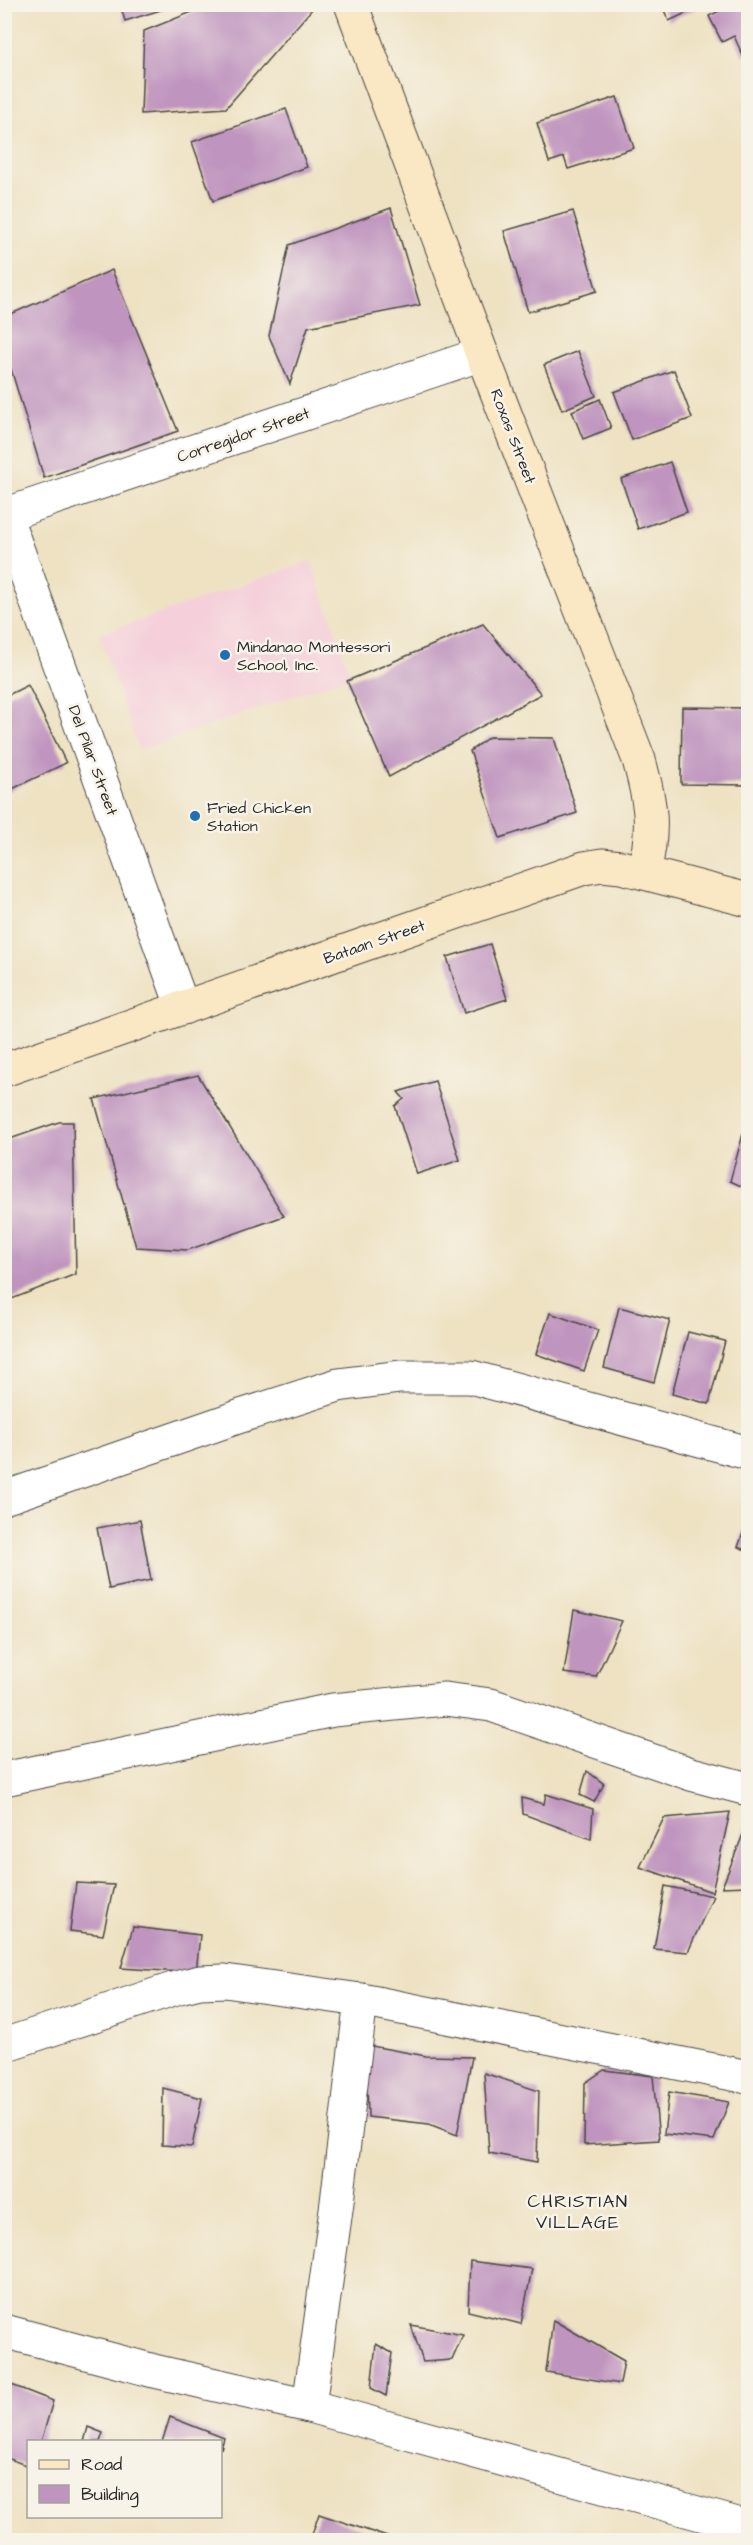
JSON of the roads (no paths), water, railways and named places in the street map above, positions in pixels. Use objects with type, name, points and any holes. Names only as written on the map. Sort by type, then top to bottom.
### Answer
[{"type":"street","name":"Roxas Street","points":[[351,4],[482,354],[639,760],[652,818],[651,844],[644,872]]},
{"type":"street","name":"Corregidor Street","points":[[5,514],[482,354]]},
{"type":"street","name":"Del Pilar Street","points":[[5,514],[183,1008]]},
{"type":"street","name":"Bataan Street","points":[[4,1070],[563,874],[602,865],[644,872],[748,900]]},
{"type":"street","points":[[4,1498],[327,1388],[400,1377],[471,1377],[748,1453]]},
{"type":"street","points":[[4,1779],[333,1710],[444,1699],[491,1705],[691,1774],[748,1789]]},
{"type":"street","points":[[4,2045],[179,1987],[200,1982],[225,1981],[361,2000],[748,2077]]},
{"type":"street","points":[[309,2406],[337,2202],[361,2000]]},
{"type":"street","points":[[4,2331],[154,2371],[309,2406],[748,2527]]},
{"type":"place","name":"Mindanao Montessori School, Inc.","points":[[225,655]]},
{"type":"place","name":"Fried Chicken Station","points":[[195,816]]},
{"type":"district","name":"CHRISTIAN VILLAGE","points":[[578,2211]]}]
